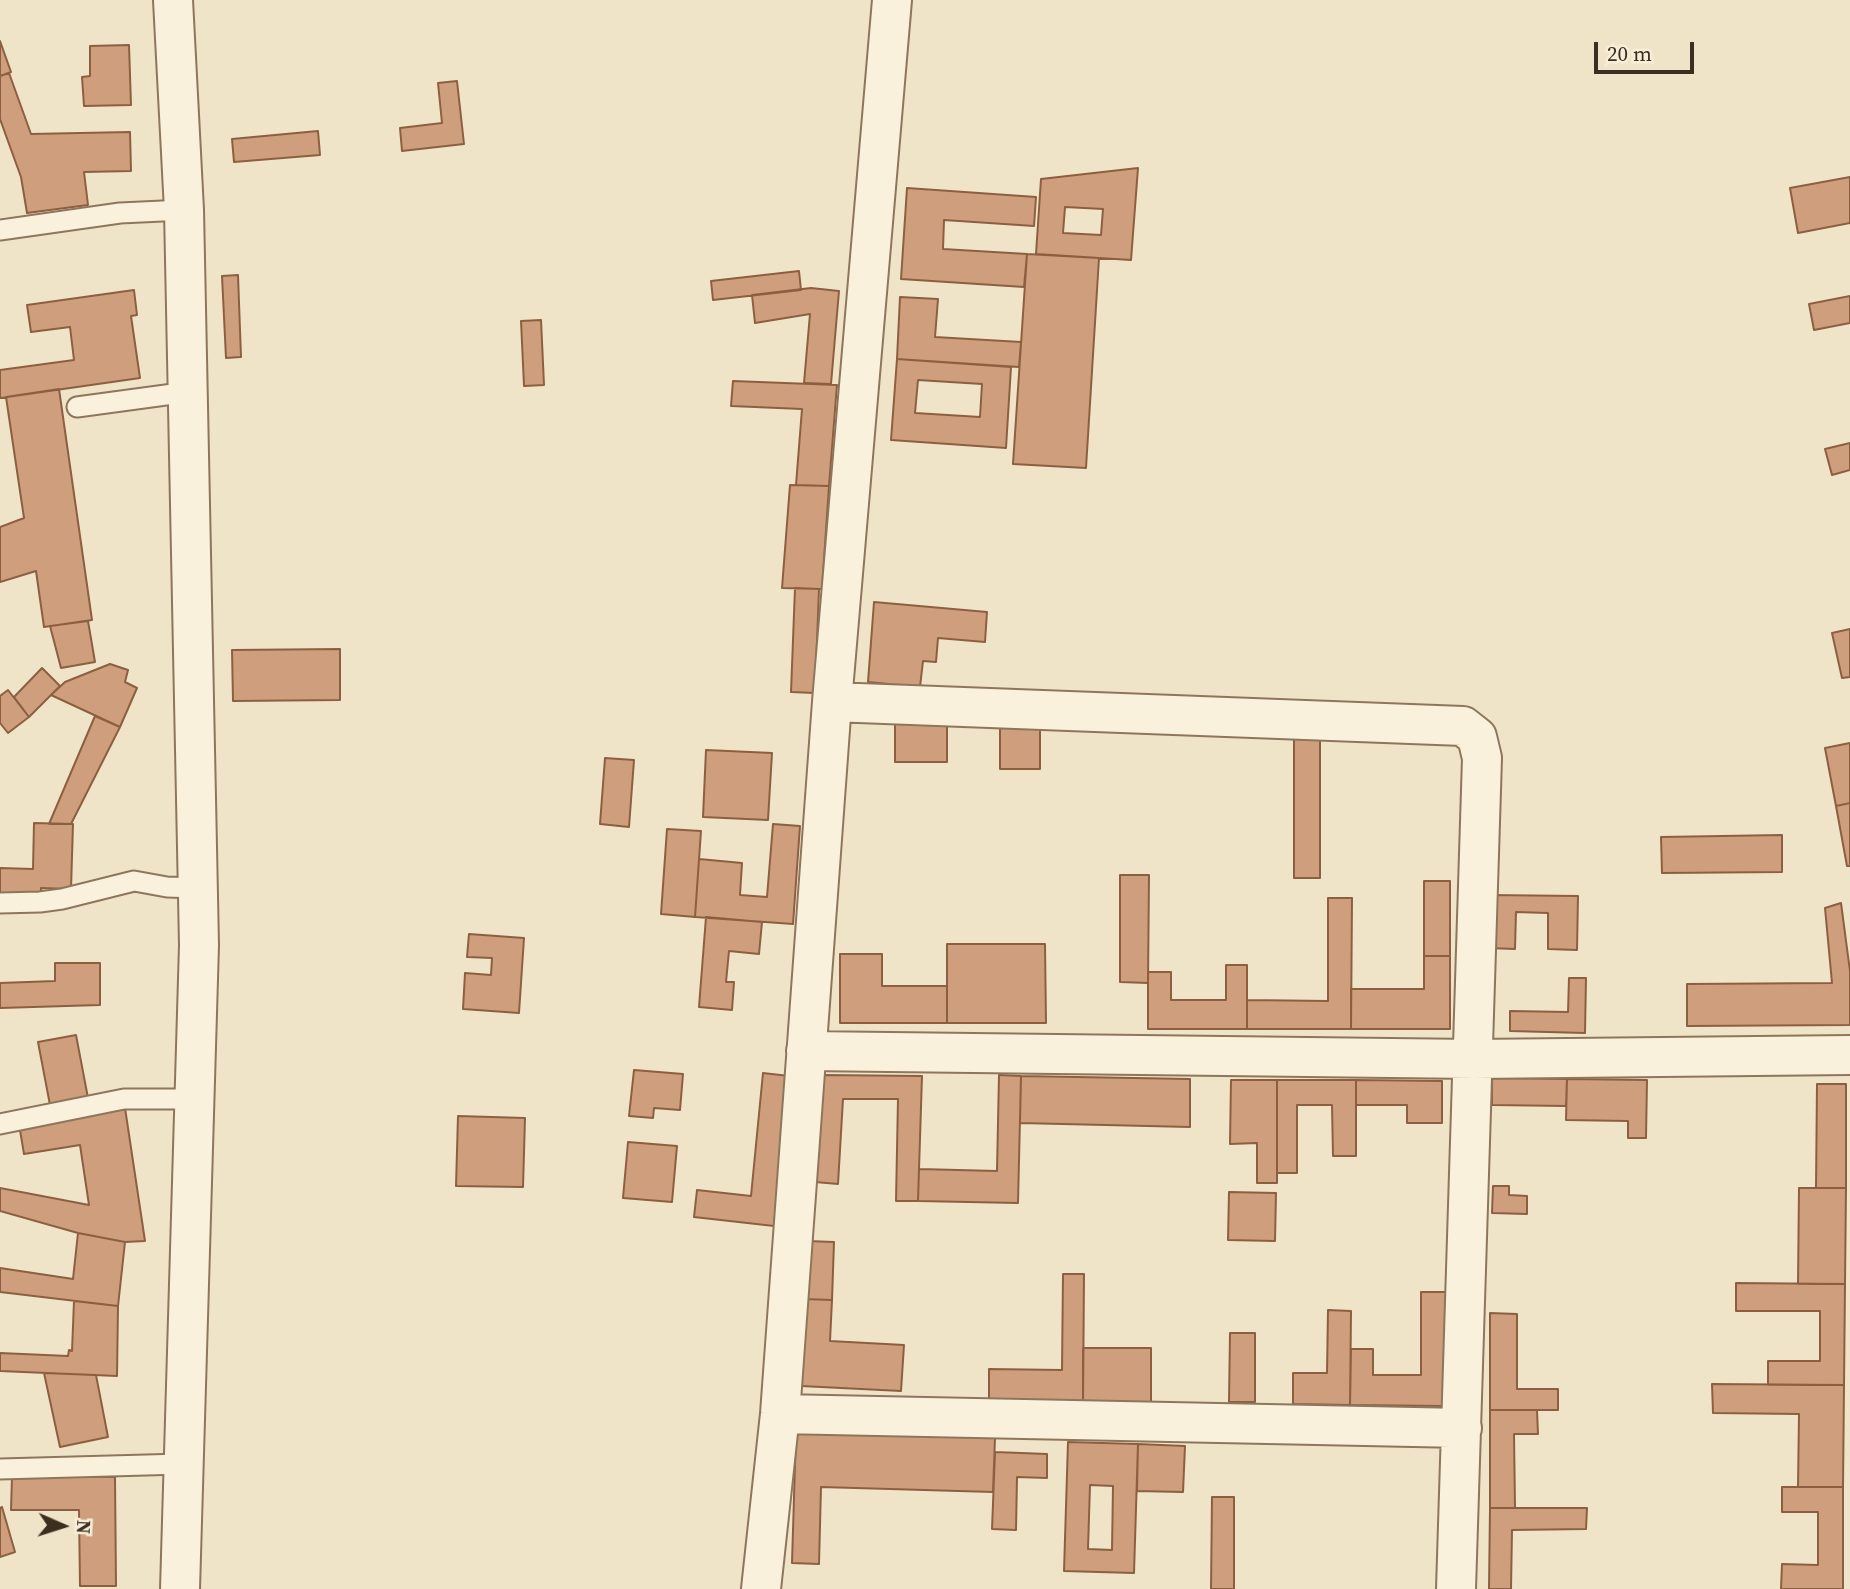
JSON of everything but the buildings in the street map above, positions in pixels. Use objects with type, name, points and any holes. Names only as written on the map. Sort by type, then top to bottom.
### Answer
[{"type":"street","points":[[173,0],[184,210],[198,888],[180,1589]]},
{"type":"street","points":[[761,1589],[780,1414],[832,702],[892,0]]},
{"type":"street","points":[[832,702],[1463,726],[1477,737],[1482,758],[1456,1589]]},
{"type":"street","points":[[806,1051],[1474,1059],[1850,1055]]},
{"type":"street","points":[[780,1414],[1462,1428]]},
{"type":"lane","points":[[0,230],[120,214],[184,210]]},
{"type":"lane","points":[[77,407],[188,392]]},
{"type":"lane","points":[[0,903],[62,899],[134,881],[167,887],[198,888]]},
{"type":"lane","points":[[0,1124],[124,1100],[194,1099]]},
{"type":"lane","points":[[0,1469],[183,1464]]}]
